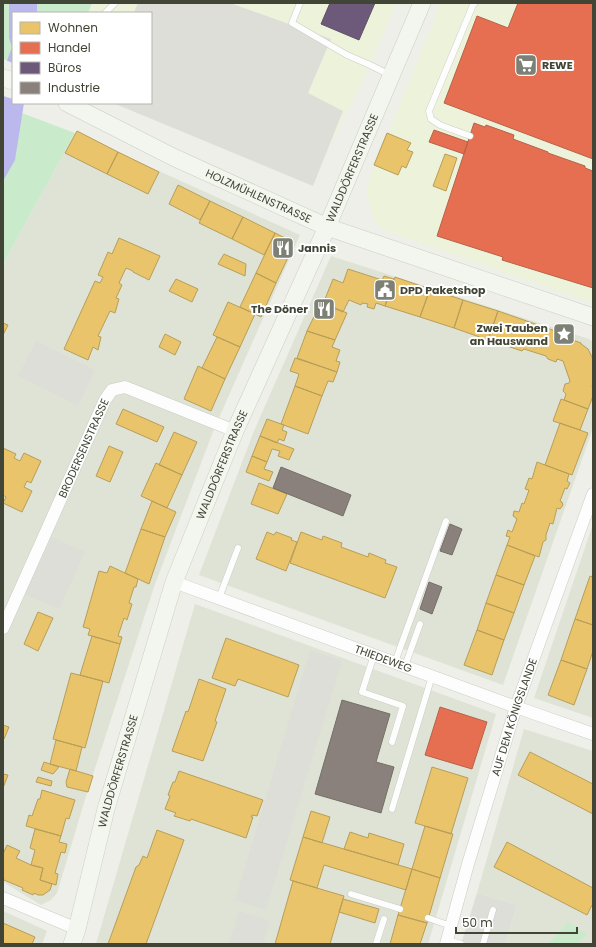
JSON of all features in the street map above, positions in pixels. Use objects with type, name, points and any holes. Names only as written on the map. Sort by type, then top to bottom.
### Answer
[{"type":"street","name":"WALDDÖRFERSTRASSE","points":[[74,936],[106,809],[174,582],[235,431],[327,227],[422,3]]},
{"type":"street","name":"HOLZMÜHLENSTRASSE","points":[[69,104],[174,157],[327,227],[593,317]]},
{"type":"street","name":"BRODERSENSTRASSE","points":[[3,628],[104,400],[112,390],[125,386],[235,431]]},
{"type":"street","name":"AUF DEM KÖNIGSLANDE","points":[[446,942],[516,707],[590,515],[593,494]]},
{"type":"street","name":"THIEDEWEG","points":[[174,582],[593,734]]},
{"type":"street","points":[[3,898],[74,936]]},
{"type":"lane","points":[[107,12],[115,3]]},
{"type":"lane","points":[[300,3],[292,23],[347,55],[391,76]]},
{"type":"lane","points":[[470,136],[440,125],[431,119],[429,112],[475,3]]},
{"type":"lane","points":[[400,664],[446,521]]},
{"type":"lane","points":[[219,598],[238,548]]},
{"type":"lane","points":[[400,664],[420,624]]},
{"type":"lane","points":[[374,655],[362,692],[403,706],[392,742]]},
{"type":"lane","points":[[392,809],[432,676]]},
{"type":"lane","points":[[351,894],[400,909]]},
{"type":"lane","points":[[483,944],[493,910]]},
{"type":"lane","points":[[428,918],[451,926]]},
{"type":"lane","points":[[376,944],[384,919]]},
{"type":"lane","points":[[446,942],[461,944]]},
{"type":"shaded area","points":[[92,3],[396,3],[370,65],[312,182],[152,103],[152,12],[88,12]]},
{"type":"shaded area","points":[[138,3],[230,3],[331,39],[308,93],[343,111],[313,186],[115,104],[152,104],[152,12],[134,12]]},
{"type":"shaded area","points":[[441,3],[593,3],[593,303],[383,230],[373,219],[366,188]]},
{"type":"shaded area","points":[[75,133],[300,235],[214,429],[154,587],[86,796],[57,893],[51,900],[41,905],[3,882],[3,264]]},
{"type":"shaded area","points":[[331,256],[589,339],[593,342],[593,428],[503,685],[199,575],[254,431]]},
{"type":"shaded area","points":[[36,341],[95,370],[78,406],[18,376]]},
{"type":"shaded area","points":[[593,524],[593,718],[534,698]]},
{"type":"shaded area","points":[[52,537],[85,552],[59,609],[25,594]]},
{"type":"shaded area","points":[[195,604],[496,714],[428,944],[96,944]]},
{"type":"shaded area","points":[[310,650],[342,661],[266,910],[235,900]]},
{"type":"shaded area","points":[[524,729],[593,751],[593,944],[505,944],[517,905],[477,893]]},
{"type":"shaded area","points":[[477,893],[517,905],[505,944],[461,944]]},
{"type":"shaded area","points":[[3,911],[47,931],[42,944],[3,944]]},
{"type":"shaded area","points":[[239,911],[270,921],[263,944],[229,944]]},
{"type":"green space","points":[[3,3],[92,3],[88,12],[12,12],[12,63],[3,59]]},
{"type":"green space","points":[[3,106],[75,133],[3,264]]},
{"type":"green space","points":[[568,922],[587,934],[577,944],[548,944]]},
{"type":"water","points":[[9,3],[37,3],[37,12],[12,12],[12,47],[9,38]]},
{"type":"water","points":[[12,47],[12,104],[24,104],[15,160],[3,181],[3,72]]},
{"type":"pier","points":[[5,60],[12,63],[12,99],[3,96],[3,66]]},
{"type":"building: Wohnen","points":[[77,131],[118,152],[107,174],[65,153]]},
{"type":"building: Wohnen","points":[[387,133],[411,143],[407,150],[413,152],[406,168],[402,166],[398,175],[374,165]]},
{"type":"building: Wohnen","points":[[118,152],[159,172],[148,194],[107,174]]},
{"type":"building: Wohnen","points":[[445,154],[457,158],[446,191],[433,186]]},
{"type":"building: Wohnen","points":[[178,185],[210,201],[200,220],[169,204]]},
{"type":"building: Wohnen","points":[[210,201],[243,217],[232,239],[199,223]]},
{"type":"building: Wohnen","points":[[243,217],[275,233],[264,255],[232,239]]},
{"type":"building: Wohnen","points":[[275,233],[291,241],[293,247],[276,283],[256,273]]},
{"type":"building: Wohnen","points":[[119,238],[160,256],[149,280],[126,268],[119,283],[122,285],[116,298],[119,299],[115,313],[110,311],[98,336],[101,337],[98,350],[93,347],[88,360],[64,349],[95,281],[100,283],[103,277],[98,275],[108,252],[112,254]]},
{"type":"building: Wohnen","points":[[224,254],[246,264],[245,276],[218,264]]},
{"type":"building: Wohnen","points":[[348,269],[382,280],[384,276],[394,279],[385,306],[376,303],[374,309],[367,307],[368,304],[362,303],[361,305],[349,300],[343,312],[323,304],[333,279],[343,283]]},
{"type":"building: Wohnen","points":[[256,273],[276,283],[261,317],[240,307]]},
{"type":"building: Wohnen","points":[[395,277],[430,289],[420,317],[385,306]]},
{"type":"building: Wohnen","points":[[176,279],[198,289],[192,302],[169,291]]},
{"type":"building: Wohnen","points":[[430,289],[463,300],[454,328],[420,317]]},
{"type":"building: Wohnen","points":[[463,300],[498,311],[488,340],[454,328]]},
{"type":"building: Wohnen","points":[[228,302],[255,314],[240,347],[213,335]]},
{"type":"building: Wohnen","points":[[321,302],[347,313],[335,340],[307,331]]},
{"type":"building: Wohnen","points":[[498,311],[564,334],[570,339],[581,343],[588,349],[593,359],[593,396],[588,409],[564,400],[566,394],[563,391],[565,384],[569,383],[570,381],[563,361],[557,359],[556,362],[548,359],[546,356],[524,349],[522,351],[507,346],[505,342],[489,337]]},
{"type":"building: Wohnen","points":[[3,323],[8,325],[3,335]]},
{"type":"building: Wohnen","points":[[307,331],[335,340],[332,347],[340,350],[336,361],[340,362],[337,372],[297,358]]},
{"type":"building: Wohnen","points":[[165,334],[181,342],[175,355],[159,347]]},
{"type":"building: Wohnen","points":[[217,337],[240,347],[225,379],[202,368]]},
{"type":"building: Wohnen","points":[[295,358],[337,372],[333,382],[328,381],[322,396],[295,386],[299,374],[290,371]]},
{"type":"building: Wohnen","points":[[198,366],[225,379],[211,411],[184,399]]},
{"type":"building: Wohnen","points":[[295,386],[322,396],[308,434],[281,424]]},
{"type":"building: Wohnen","points":[[561,399],[588,409],[580,430],[553,421]]},
{"type":"building: Wohnen","points":[[123,409],[164,427],[157,442],[116,424]]},
{"type":"building: Wohnen","points":[[267,419],[284,425],[282,430],[287,432],[284,441],[279,439],[277,443],[260,436]]},
{"type":"building: Wohnen","points":[[560,423],[588,433],[572,475],[545,465]]},
{"type":"building: Wohnen","points":[[174,432],[197,442],[182,475],[159,465]]},
{"type":"building: Wohnen","points":[[260,436],[294,449],[289,460],[278,456],[280,451],[272,449],[267,462],[252,456]]},
{"type":"building: Wohnen","points":[[109,446],[123,452],[110,482],[96,476]]},
{"type":"building: Wohnen","points":[[3,448],[16,454],[14,458],[20,461],[24,453],[41,461],[31,483],[27,481],[24,487],[32,491],[22,512],[3,503],[6,497],[3,495]]},
{"type":"building: Wohnen","points":[[252,456],[267,462],[264,469],[273,472],[269,481],[246,472]]},
{"type":"building: Wohnen","points":[[537,462],[569,474],[567,481],[570,483],[567,489],[565,488],[560,501],[563,505],[560,509],[557,508],[553,524],[550,523],[546,540],[543,542],[539,557],[507,545],[510,537],[506,536],[508,530],[512,532],[517,519],[513,516],[514,511],[519,512],[522,503],[524,504],[529,490],[525,489],[529,478],[532,479]]},
{"type":"building: Wohnen","points":[[156,463],[182,475],[167,508],[141,496]]},
{"type":"building: Wohnen","points":[[259,483],[287,494],[278,514],[251,504]]},
{"type":"building: Wohnen","points":[[152,501],[176,512],[165,537],[141,529]]},
{"type":"building: Wohnen","points":[[141,529],[165,537],[149,584],[125,573]]},
{"type":"building: Wohnen","points":[[267,532],[274,535],[276,532],[292,538],[291,540],[297,542],[286,571],[256,559]]},
{"type":"building: Wohnen","points":[[301,532],[322,540],[323,536],[342,543],[341,547],[368,557],[369,553],[386,560],[385,563],[397,567],[385,598],[290,563]]},
{"type":"building: Wohnen","points":[[507,545],[535,556],[524,585],[496,575]]},
{"type":"building: Wohnen","points":[[110,566],[138,579],[129,603],[132,604],[127,620],[124,618],[118,636],[122,637],[120,644],[88,635],[90,629],[83,627],[99,571],[107,573]]},
{"type":"building: Wohnen","points":[[496,575],[524,585],[514,613],[486,603]]},
{"type":"building: Wohnen","points":[[590,576],[593,577],[593,625],[575,619]]},
{"type":"building: Wohnen","points":[[486,603],[514,613],[504,640],[477,630]]},
{"type":"building: Wohnen","points":[[38,612],[53,618],[38,651],[24,644]]},
{"type":"building: Wohnen","points":[[575,619],[593,625],[593,651],[587,669],[561,660]]},
{"type":"building: Wohnen","points":[[477,630],[504,640],[492,675],[464,665]]},
{"type":"building: Wohnen","points":[[92,636],[120,644],[109,683],[80,675]]},
{"type":"building: Wohnen","points":[[226,638],[299,665],[288,697],[238,679],[235,686],[212,678]]},
{"type":"building: Wohnen","points":[[561,660],[587,669],[574,705],[548,695]]},
{"type":"building: Wohnen","points":[[71,673],[103,681],[85,748],[53,739]]},
{"type":"building: Wohnen","points":[[199,679],[226,689],[215,721],[217,722],[203,761],[172,751],[186,711],[188,712]]},
{"type":"building: Wohnen","points":[[3,725],[9,727],[4,739],[3,739]]},
{"type":"building: Wohnen","points":[[56,740],[82,747],[76,771],[50,764]]},
{"type":"building: Wohnen","points":[[530,752],[593,784],[593,814],[518,775]]},
{"type":"building: Wohnen","points":[[44,762],[59,767],[53,774],[41,770]]},
{"type":"building: Wohnen","points":[[432,767],[468,778],[451,834],[415,823]]},
{"type":"building: Wohnen","points":[[70,769],[93,776],[88,792],[67,787],[66,782]]},
{"type":"building: Wohnen","points":[[179,771],[263,800],[257,816],[252,815],[251,817],[253,817],[246,838],[191,819],[190,821],[174,816],[176,813],[165,809],[170,796],[168,795]]},
{"type":"building: Wohnen","points":[[3,774],[8,775],[3,788]]},
{"type":"building: Wohnen","points":[[38,777],[52,781],[51,786],[36,782]]},
{"type":"building: Wohnen","points":[[42,790],[75,800],[69,819],[66,818],[61,836],[26,826],[29,815],[32,816],[38,799],[40,799]]},
{"type":"building: Wohnen","points":[[311,811],[330,817],[322,843],[303,837]]},
{"type":"building: Wohnen","points":[[425,826],[453,834],[440,878],[412,869]]},
{"type":"building: Wohnen","points":[[35,829],[61,836],[59,842],[67,844],[65,853],[61,852],[55,873],[58,874],[56,885],[40,880],[43,868],[31,865],[35,850],[30,848]]},
{"type":"building: Wohnen","points":[[157,830],[184,840],[146,944],[108,944],[136,867],[139,865],[143,856],[147,858]]},
{"type":"building: Wohnen","points":[[350,832],[368,838],[369,833],[404,844],[398,865],[344,849]]},
{"type":"building: Wohnen","points":[[303,837],[412,869],[406,890],[324,865],[317,888],[290,880]]},
{"type":"building: Wohnen","points":[[507,842],[593,888],[593,906],[592,905],[587,915],[494,867]]},
{"type":"building: Wohnen","points":[[7,845],[20,851],[16,858],[31,865],[43,868],[40,880],[52,884],[50,890],[43,895],[34,893],[33,895],[22,890],[23,888],[4,880],[3,882],[3,854]]},
{"type":"building: Wohnen","points":[[412,869],[440,878],[427,923],[398,915]]},
{"type":"building: Wohnen","points":[[293,881],[344,896],[330,944],[275,944]]},
{"type":"building: Wohnen","points":[[343,899],[379,909],[375,923],[339,912]]},
{"type":"building: Wohnen","points":[[398,915],[427,923],[420,944],[390,944]]},
{"type":"building: Wohnen","points":[[3,923],[35,937],[32,944],[3,944]]},
{"type":"building: Handel","name":"REWE","points":[[518,3],[593,3],[593,159],[444,103],[477,16],[508,28]]},
{"type":"building: Handel","points":[[474,123],[485,127],[486,125],[514,135],[513,139],[585,166],[585,168],[593,171],[593,288],[502,260],[503,257],[437,236]]},
{"type":"building: Handel","points":[[434,130],[468,142],[464,154],[429,142]]},
{"type":"building: Handel","points":[[440,707],[487,722],[472,769],[425,755]]},
{"type":"building: Büros","points":[[330,3],[375,3],[359,40],[321,24]]},
{"type":"building: Industrie","points":[[281,467],[351,495],[343,516],[273,488]]},
{"type":"building: Industrie","points":[[450,524],[462,529],[452,555],[440,551]]},
{"type":"building: Industrie","points":[[429,582],[442,587],[432,614],[420,609]]},
{"type":"building: Industrie","points":[[342,700],[390,714],[376,762],[394,767],[381,813],[315,794]]},
{"type":"place","name":"REWE","points":[[526,65]]},
{"type":"place","name":"Jannis","points":[[283,248]]},
{"type":"place","name":"DPD Paketshop","points":[[385,290]]},
{"type":"place","name":"The Döner","points":[[324,309]]},
{"type":"place","name":"Zwei Tauben an Hauswand","points":[[564,334]]}]
